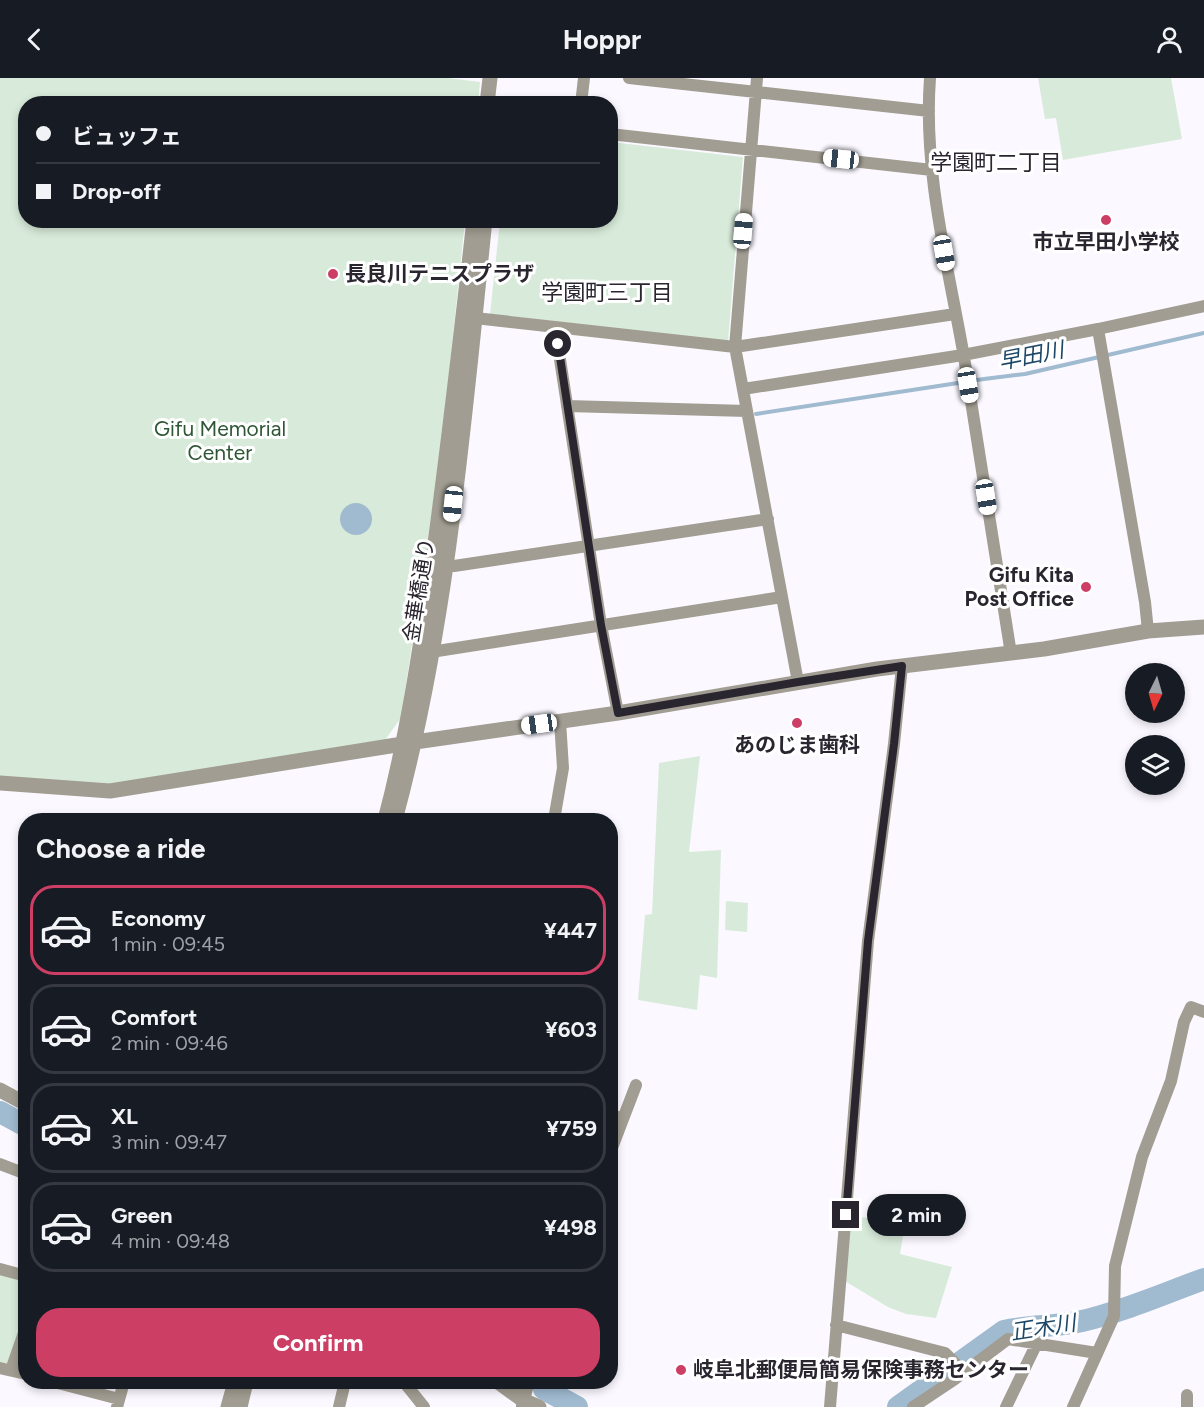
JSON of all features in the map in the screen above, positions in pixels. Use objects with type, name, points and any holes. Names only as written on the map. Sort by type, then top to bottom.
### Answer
[{"type":"street","points":[[488,96],[490,78]]},
{"type":"street","points":[[499,96],[501,78]]},
{"type":"street","points":[[583,96],[584,78]]},
{"type":"street","points":[[628,78],[929,111]]},
{"type":"street","points":[[757,78],[735,347],[798,682]]},
{"type":"street","points":[[930,78],[929,111],[934,190],[1011,654]]},
{"type":"street","points":[[618,135],[932,170]]},
{"type":"street","name":"金華橋通り","points":[[396,813],[409,743],[442,494],[473,228]]},
{"type":"street","name":"金華橋通り","points":[[387,813],[409,743],[431,652],[446,565],[484,228]]},
{"type":"street","points":[[743,389],[963,355],[1204,306]]},
{"type":"street","points":[[475,318],[735,347],[955,314]]},
{"type":"street","points":[[555,327],[601,625],[618,713]]},
{"type":"street","points":[[1098,329],[1148,631]]},
{"type":"street","points":[[567,406],[747,411]]},
{"type":"street","points":[[446,565],[454,566],[589,547],[768,519]]},
{"type":"street","points":[[431,652],[782,597]]},
{"type":"street","points":[[0,783],[110,791],[409,743],[618,713],[902,666],[1011,654],[1148,631],[1204,627]]},
{"type":"street","points":[[830,1407],[868,941],[902,666]]},
{"type":"street","points":[[555,813],[563,768],[560,721]]},
{"type":"street","points":[[1073,1407],[1115,1311],[1115,1266],[1142,1157],[1171,1081],[1184,1022],[1191,1007],[1204,1012]]},
{"type":"street","points":[[618,1115],[636,1085]]},
{"type":"street","points":[[0,1090],[18,1100]]},
{"type":"street","points":[[0,1164],[18,1171]]},
{"type":"street","points":[[0,1269],[18,1274]]},
{"type":"street","points":[[836,1325],[945,1353],[960,1368]]},
{"type":"street","points":[[913,1407],[960,1368],[1008,1339],[1097,1353]]},
{"type":"street","points":[[5,1369],[18,1343]]},
{"type":"street","points":[[1006,1407],[1037,1343]]},
{"type":"street","points":[[75,1389],[118,1403]]},
{"type":"street","points":[[228,1407],[233,1389]]},
{"type":"street","points":[[240,1407],[244,1389]]},
{"type":"street","points":[[339,1407],[343,1389]]},
{"type":"street","points":[[410,1389],[424,1407]]},
{"type":"street","points":[[506,1389],[522,1403],[539,1407]]},
{"type":"green space","name":"Gifu Memorial Center","points":[[0,78],[448,78],[480,82],[479,96],[18,96],[18,228],[464,228],[441,450],[401,718],[385,740],[109,787],[0,780]]},
{"type":"green space","points":[[1038,78],[1171,78],[1182,139],[1063,160],[1056,118],[1045,119]]},
{"type":"green space","points":[[618,143],[743,157],[728,342],[490,314],[499,228],[618,228]]},
{"type":"green space","points":[[700,756],[689,852],[721,850],[717,978],[700,975],[697,1010],[638,1000],[645,915],[652,914],[659,763]]},
{"type":"green space","points":[[726,901],[748,903],[747,932],[725,930]]},
{"type":"green space","points":[[849,1215],[905,1224],[900,1254],[952,1267],[936,1318],[906,1314],[888,1307],[843,1280]]},
{"type":"green space","points":[[0,1274],[18,1279],[18,1336],[9,1362],[0,1364]]},
{"type":"water","points":[[356,503],[367,508],[372,519],[367,530],[356,535],[345,530],[340,519],[345,508]]},
{"type":"waterway","name":"早田川","points":[[756,414],[1025,374],[1204,333]]},
{"type":"waterway","name":"正木川","points":[[0,1112],[18,1122]]},
{"type":"waterway","name":"正木川","points":[[898,1407],[1004,1331],[1072,1323],[1097,1317],[1204,1279]]},
{"type":"waterway","name":"正木川","points":[[544,1389],[577,1407]]},
{"type":"place","name":"市立早田小学校","points":[[1106,220]]},
{"type":"place","name":"長良川テニスプラザ","points":[[333,274]]},
{"type":"place","name":"Gifu Kita Post Office","points":[[1086,587]]},
{"type":"place","name":"あのじま歯科","points":[[797,723]]},
{"type":"place","name":"岐阜北郵便局簡易保険事務センター","points":[[681,1370]]},
{"type":"district","name":"学園町二丁目","points":[[996,162]]},
{"type":"district","name":"学園町三丁目","points":[[607,292]]},
{"type":"route","points":[[558,344],[601,625],[618,713],[902,666],[868,941],[846,1215]]}]
